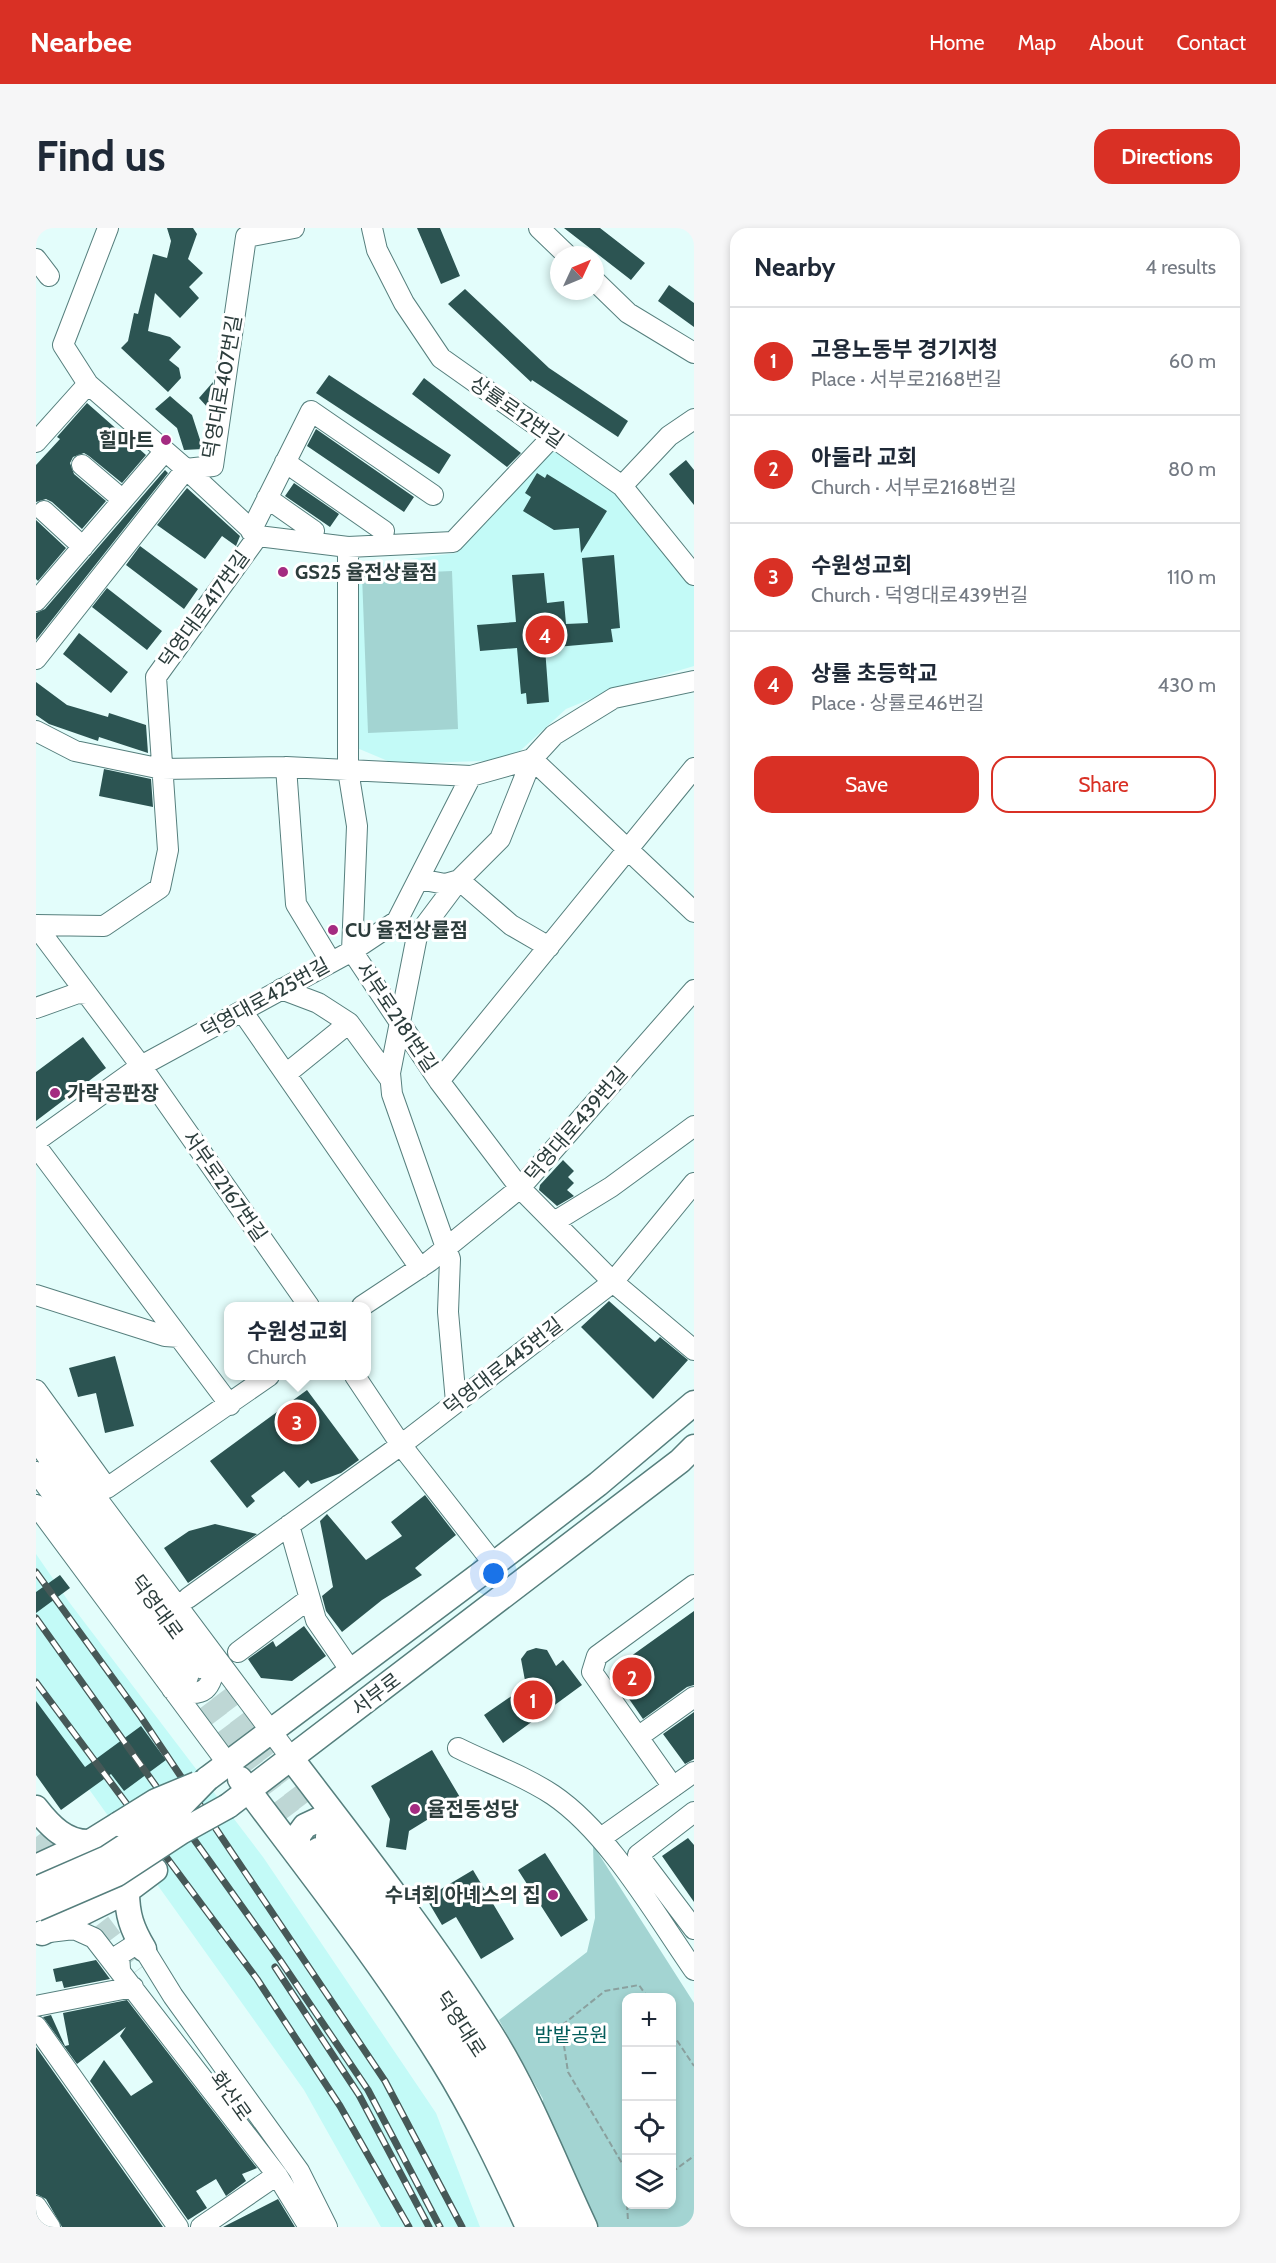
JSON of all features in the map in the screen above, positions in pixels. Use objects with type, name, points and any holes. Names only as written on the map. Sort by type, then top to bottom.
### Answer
[{"type":"main road","name":"서부로","points":[[36,1889],[107,1858],[171,1816],[207,1779],[598,1484],[694,1403]]},
{"type":"main road","name":"서부로","points":[[36,1909],[117,1874],[181,1832],[228,1806],[651,1483],[694,1447]]},
{"type":"main road","points":[[291,1758],[322,1842],[502,2169],[528,2227]]},
{"type":"main road","points":[[228,1764],[249,1791],[322,1842],[414,1922],[490,2032],[552,2151],[585,2227]]},
{"type":"main road","points":[[36,1867],[90,1842],[156,1801],[207,1779]]},
{"type":"main road","points":[[39,1934],[127,1891],[190,1844],[228,1806]]},
{"type":"main road","points":[[36,1808],[51,1826],[64,1835],[77,1842],[90,1842]]},
{"type":"main road","name":"덕영대로","points":[[322,1842],[459,2052],[518,2163],[546,2227]]},
{"type":"main road","name":"덕영대로","points":[[322,1842],[474,2042],[535,2157],[566,2227]]},
{"type":"main road","points":[[127,1891],[127,1914],[132,1930],[133,1969]]},
{"type":"street","name":"덕영대로407번길","points":[[36,659],[186,469],[213,466],[243,232],[294,228]]},
{"type":"street","name":"상률로12번길","points":[[372,228],[377,250],[404,303],[441,358],[622,486],[694,575]]},
{"type":"street","points":[[539,228],[558,246]]},
{"type":"street","points":[[101,232],[63,345],[88,384],[186,469],[254,533],[267,498],[310,411],[433,495]]},
{"type":"street","points":[[36,259],[49,276]]},
{"type":"street","points":[[604,290],[628,313],[694,353]]},
{"type":"street","points":[[36,442],[88,384]]},
{"type":"street","points":[[622,486],[669,436],[694,419]]},
{"type":"street","name":"덕영대로417번길","points":[[36,926],[104,927],[160,888],[168,850],[156,677],[254,533],[348,547],[453,542],[552,437]]},
{"type":"street","points":[[38,593],[82,547],[165,451]]},
{"type":"street","points":[[285,462],[384,531]]},
{"type":"street","points":[[82,465],[123,500]]},
{"type":"street","points":[[267,498],[314,531]]},
{"type":"street","points":[[44,511],[82,547]]},
{"type":"street","name":"서부로2181번길","points":[[348,547],[348,770],[357,826],[352,951],[439,1081],[520,1188],[613,1282],[694,1350]]},
{"type":"street","points":[[456,1402],[448,1312],[451,1267],[448,1247],[392,1094],[390,1079],[417,936],[459,880],[500,839],[532,759],[554,735],[614,698],[694,681]]},
{"type":"street","points":[[36,731],[75,751],[162,769],[286,767],[471,776],[532,759]]},
{"type":"street","points":[[532,759],[694,912]]},
{"type":"street","points":[[286,767],[296,903],[331,962]]},
{"type":"street","points":[[439,1081],[694,768]]},
{"type":"street","name":"덕영대로425번길","points":[[36,1141],[141,1066],[352,951],[397,921],[471,776]]},
{"type":"street","points":[[419,879],[445,884],[459,880]]},
{"type":"street","points":[[459,880],[511,925],[549,947]]},
{"type":"street","name":"서부로2167번길","points":[[36,926],[141,1066],[306,1302]]},
{"type":"street","points":[[281,989],[318,1003],[350,1023],[390,1079]]},
{"type":"street","name":"덕영대로439번길","points":[[368,1302],[448,1247],[520,1188],[694,990]]},
{"type":"street","points":[[36,1008],[78,993],[87,994]]},
{"type":"street","points":[[242,1011],[420,1268]]},
{"type":"street","points":[[286,1074],[350,1023]]},
{"type":"street","points":[[554,1222],[611,1187],[694,1126]]},
{"type":"street","points":[[36,1146],[230,1404]]},
{"type":"street","name":"덕영대로445번길","points":[[188,1598],[401,1444],[613,1282],[694,1183]]},
{"type":"street","points":[[36,1295],[165,1336],[179,1337]]},
{"type":"street","points":[[36,1390],[107,1488],[263,1380]]},
{"type":"street","points":[[358,1380],[401,1444],[494,1564]]},
{"type":"street","points":[[36,1417],[194,1673],[228,1764]]},
{"type":"street","points":[[36,1441],[106,1552]]},
{"type":"street","points":[[36,1472],[106,1552]]},
{"type":"street","points":[[36,1505],[194,1673],[272,1731],[291,1758]]},
{"type":"street","points":[[238,1652],[309,1599],[289,1525]]},
{"type":"street","name":"덕영대로","points":[[106,1552],[194,1673]]},
{"type":"street","points":[[674,1786],[592,1672],[597,1656],[694,1585]]},
{"type":"street","name":"서부로","points":[[309,1599],[316,1620],[351,1671]]},
{"type":"street","points":[[638,1737],[694,1697]]},
{"type":"street","points":[[458,1748],[509,1770],[554,1796],[601,1838],[694,1970]]},
{"type":"street","points":[[601,1838],[694,1772]]},
{"type":"street","points":[[694,1812],[638,1855],[694,1929]]},
{"type":"street","points":[[39,1934],[74,1929],[94,1938],[133,1969],[173,1996],[298,2171],[327,2227]]},
{"type":"street","points":[[36,2006],[133,1969]]},
{"type":"street","points":[[133,1969],[277,2175],[309,2227]]},
{"type":"street","name":"화산로","points":[[133,1969],[211,2067],[300,2197],[316,2227]]},
{"type":"street","points":[[36,2026],[178,2227]]},
{"type":"street","points":[[201,2227],[277,2175]]},
{"type":"street","points":[[36,2206],[50,2227]]},
{"type":"path","points":[[622,2164],[568,2072],[561,2026],[605,1991],[639,1985],[645,1993]]},
{"type":"path","points":[[676,2039],[694,2066]]},
{"type":"path","points":[[676,2169],[694,2156]]},
{"type":"path","points":[[627,2209],[628,2221]]},
{"type":"shaded area","points":[[550,446],[623,499],[694,583],[694,666],[610,691],[566,709],[510,760],[395,764],[357,748],[355,566],[456,553]]},
{"type":"shaded area","points":[[36,1554],[69,1602],[263,1857],[436,2113],[480,2227],[381,2227],[304,2090],[36,1715]]},
{"type":"green space","points":[[452,571],[458,729],[368,733],[362,575]]},
{"type":"green space","name":"밤밭공원","points":[[593,1845],[694,2003],[694,2227],[594,2227],[543,2112],[543,2099],[499,2020],[587,1952],[595,1918]]},
{"type":"building","points":[[167,228],[193,228],[197,234],[188,259],[203,273],[189,287],[199,298],[180,318],[155,293],[148,331],[170,337],[181,347],[169,360],[179,368],[181,378],[168,392],[121,348],[128,341],[134,313],[138,314],[153,254],[167,258],[171,241]]},
{"type":"building","points":[[417,228],[440,228],[460,276],[441,284]]},
{"type":"building","points":[[564,228],[600,228],[645,263],[631,280],[604,259],[604,246],[587,246]]},
{"type":"building","points":[[669,285],[694,303],[694,327],[658,301]]},
{"type":"building","points":[[465,289],[549,368],[628,421],[618,437],[532,380],[531,382],[448,304]]},
{"type":"building","points":[[329,375],[451,455],[439,474],[316,393]]},
{"type":"building","points":[[424,378],[521,453],[507,467],[412,394]]},
{"type":"building","points":[[213,382],[209,409],[199,398]]},
{"type":"building","points":[[170,396],[192,415],[203,449],[184,450],[177,428],[155,409]]},
{"type":"building","points":[[87,403],[146,455],[122,483],[84,453],[73,457],[70,463],[74,474],[106,501],[82,529],[52,502],[46,499],[36,502],[36,465],[60,439],[57,437]]},
{"type":"building","points":[[316,429],[414,497],[404,512],[307,446]]},
{"type":"building","points":[[686,460],[694,470],[694,505],[669,474]]},
{"type":"building","points":[[165,470],[168,473],[36,640],[36,613],[45,609]]},
{"type":"building","points":[[537,473],[545,478],[547,474],[607,511],[581,553],[579,528],[554,530],[523,511],[531,497],[525,493]]},
{"type":"building","points":[[294,483],[339,514],[330,527],[285,496]]},
{"type":"building","points":[[187,488],[240,536],[236,546],[222,536],[205,559],[157,525]]},
{"type":"building","points":[[36,520],[66,548],[38,581],[36,579]]},
{"type":"building","points":[[140,546],[198,589],[184,609],[126,565]]},
{"type":"building","points":[[614,555],[620,628],[611,629],[613,642],[545,648],[549,702],[527,704],[526,693],[521,694],[517,648],[480,651],[477,625],[516,622],[512,575],[544,573],[547,603],[564,601],[566,624],[588,623],[582,558]]},
{"type":"building","points":[[107,588],[162,631],[147,650],[92,607]]},
{"type":"building","points":[[79,633],[128,672],[111,693],[63,654]]},
{"type":"building","points":[[36,682],[67,705],[108,717],[109,713],[146,725],[148,753],[99,737],[98,741],[49,724],[36,715]]},
{"type":"building","points":[[104,769],[151,779],[153,807],[99,796]]},
{"type":"building","name":"가락공판장","points":[[83,1037],[106,1068],[36,1121],[36,1072]]},
{"type":"building","points":[[563,1160],[574,1171],[568,1177],[574,1183],[567,1190],[574,1196],[557,1206],[539,1190],[540,1185]]},
{"type":"building","points":[[609,1301],[655,1342],[660,1337],[688,1360],[653,1399],[581,1327]]},
{"type":"building","points":[[115,1356],[134,1426],[105,1433],[96,1393],[78,1397],[69,1368]]},
{"type":"building","points":[[307,1390],[359,1460],[341,1473],[311,1484],[308,1480],[299,1488],[284,1471],[251,1496],[255,1501],[247,1508],[210,1461]]},
{"type":"building","points":[[425,1495],[456,1535],[415,1568],[422,1575],[382,1600],[342,1632],[326,1611],[322,1596],[333,1587],[320,1521],[327,1514],[366,1560],[402,1536],[391,1522]]},
{"type":"building","points":[[215,1524],[257,1534],[188,1583],[164,1548],[189,1531]]},
{"type":"building","points":[[60,1575],[70,1588],[36,1613],[36,1592]]},
{"type":"building","points":[[694,1611],[694,1685],[687,1687],[643,1719],[618,1683],[620,1664]]},
{"type":"building","points":[[304,1626],[326,1656],[292,1681],[261,1678],[248,1659],[273,1641],[276,1647]]},
{"type":"building","points":[[536,1648],[547,1650],[556,1666],[563,1660],[582,1685],[503,1743],[484,1715],[526,1686],[521,1659],[527,1651]]},
{"type":"building","points":[[36,1701],[85,1767],[141,1726],[166,1760],[124,1791],[111,1774],[61,1810],[36,1775]]},
{"type":"building","points":[[694,1712],[694,1759],[685,1764],[663,1734]]},
{"type":"building","name":"율전동성당","points":[[432,1750],[461,1799],[409,1831],[406,1850],[386,1847],[390,1819],[371,1786]]},
{"type":"building","points":[[688,1838],[694,1845],[694,1902],[662,1856]]},
{"type":"building","name":"수녀회 아녜스의 집","points":[[545,1853],[588,1920],[561,1937],[518,1870]]},
{"type":"building","points":[[473,1870],[514,1939],[481,1959],[456,1917],[442,1925],[426,1898]]},
{"type":"building","points":[[96,1960],[110,1979],[64,1988],[62,1981],[56,1982],[53,1969]]},
{"type":"building","points":[[127,2000],[257,2168],[242,2174],[246,2181],[226,2196],[216,2179],[196,2191],[207,2208],[188,2220],[90,2081],[104,2060],[131,2096],[153,2082],[120,2036],[126,2027],[77,2064],[43,2017],[51,2015],[65,2046],[69,2045],[63,2013]]},
{"type":"building","points":[[36,2047],[163,2227],[62,2227],[46,2199],[36,2194]]},
{"type":"building","points":[[278,2199],[295,2227],[223,2227]]},
{"type":"tunnel","points":[[202,1669],[325,1833]]},
{"type":"tunnel","points":[[189,1679],[316,1848]]},
{"type":"tunnel","points":[[36,1837],[61,1871]]},
{"type":"tunnel","points":[[82,1899],[137,1971]]},
{"type":"railway","points":[[36,1572],[141,1717],[385,2081],[462,2227]]},
{"type":"railway","points":[[36,1618],[280,1960],[368,2090],[440,2227]]},
{"type":"railway","points":[[36,1682],[257,1979],[340,2106],[409,2227]]},
{"type":"railway","points":[[275,1967],[359,2095],[429,2227]]},
{"type":"place","name":"힐마트","points":[[166,440]]},
{"type":"place","name":"GS25 율전상률점","points":[[283,572]]},
{"type":"place","name":"상률 초등학교","points":[[545,635]]},
{"type":"place","name":"CU 율전상률점","points":[[333,930]]},
{"type":"place","name":"가락공판장","points":[[55,1093]]},
{"type":"place","name":"수원성교회","points":[[297,1422]]},
{"type":"place","name":"아둘라 교회","points":[[632,1677]]},
{"type":"place","name":"고용노동부 경기지청","points":[[533,1700]]},
{"type":"place","name":"율전동성당","points":[[415,1809]]},
{"type":"place","name":"수녀회 아녜스의 집","points":[[553,1895]]}]
